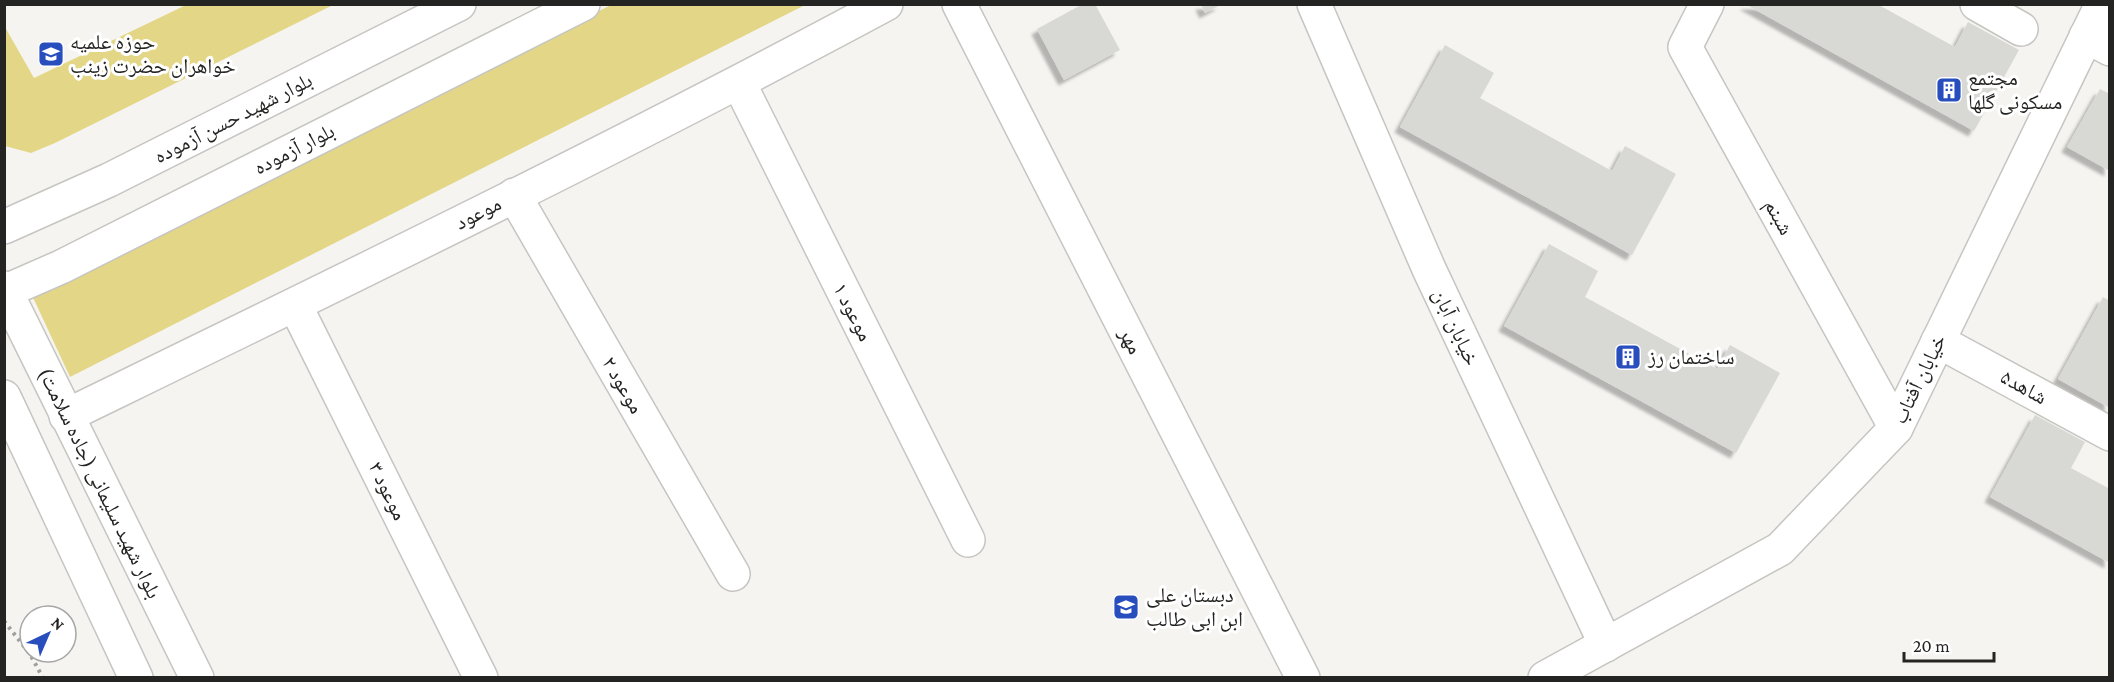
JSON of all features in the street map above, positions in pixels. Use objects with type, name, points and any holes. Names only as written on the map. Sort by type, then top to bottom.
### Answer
[{"type":"street","name":"بلوار شهید حسن آزموده","points":[[4,227],[109,180],[459,4]]},
{"type":"street","name":"بلوار آزموده","points":[[5,290],[61,267],[583,4]]},
{"type":"street","name":"موعود","points":[[66,416],[295,305],[739,83],[886,4]]},
{"type":"street","name":"مهر","points":[[959,4],[1303,678]]},
{"type":"street","name":"خیابان آبان","points":[[1314,4],[1429,269],[1606,645]]},
{"type":"street","name":"شبنم","points":[[1707,4],[1686,47],[1896,428]]},
{"type":"street","points":[[1977,4],[2021,29]]},
{"type":"street","name":"خیابان آفتاب","points":[[1545,678],[1780,549],[1896,428],[1938,341],[2098,42],[2102,4]]},
{"type":"street","name":"موعود ۱","points":[[739,83],[968,540]]},
{"type":"street","name":"موعود ۲","points":[[514,195],[733,574]]},
{"type":"street","name":"بلوار شهید سلیمانی (جاده سلامت)","points":[[5,290],[196,678]]},
{"type":"street","name":"موعود ۳","points":[[295,305],[481,678]]},
{"type":"street","name":"شاهد۵","points":[[1938,341],[2109,434]]},
{"type":"street","points":[[4,397],[136,678]]},
{"type":"path","points":[[4,621],[30,654],[43,678]]},
{"type":"shaded area","points":[[186,5],[333,5],[55,143],[31,153],[5,146],[5,27],[34,78]]},
{"type":"shaded area","points":[[611,5],[805,5],[70,377],[30,291]]},
{"type":"building","points":[[1083,4],[1095,4],[1120,50],[1064,80],[1037,29]]},
{"type":"building","points":[[1201,4],[1222,4],[1205,13]]},
{"type":"building","name":"مجتمع مسکونی گلها","points":[[1745,4],[1877,4],[1955,47],[1968,22],[2019,50],[1974,131]]},
{"type":"building","points":[[1445,45],[1494,73],[1480,98],[1612,171],[1625,146],[1676,174],[1632,255],[1400,127]]},
{"type":"building","points":[[2100,89],[2110,94],[2110,171],[2067,147]]},
{"type":"building","name":"ساختمان رز","points":[[1549,244],[1598,271],[1585,297],[1717,369],[1730,345],[1780,373],[1736,453],[1504,326]]},
{"type":"building","points":[[2103,297],[2110,301],[2110,408],[2058,379]]},
{"type":"building","points":[[2035,415],[2085,442],[2071,468],[2110,489],[2110,563],[1990,497]]},
{"type":"place","name":"حوزه علمیه خواهران حضرت زینب","points":[[51,54]]},
{"type":"place","name":"مجتمع مسکونی گلها","points":[[1949,90]]},
{"type":"place","name":"ساختمان رز","points":[[1628,357]]},
{"type":"place","name":"دبستان علی ابن ابی طالب","points":[[1126,607]]}]
